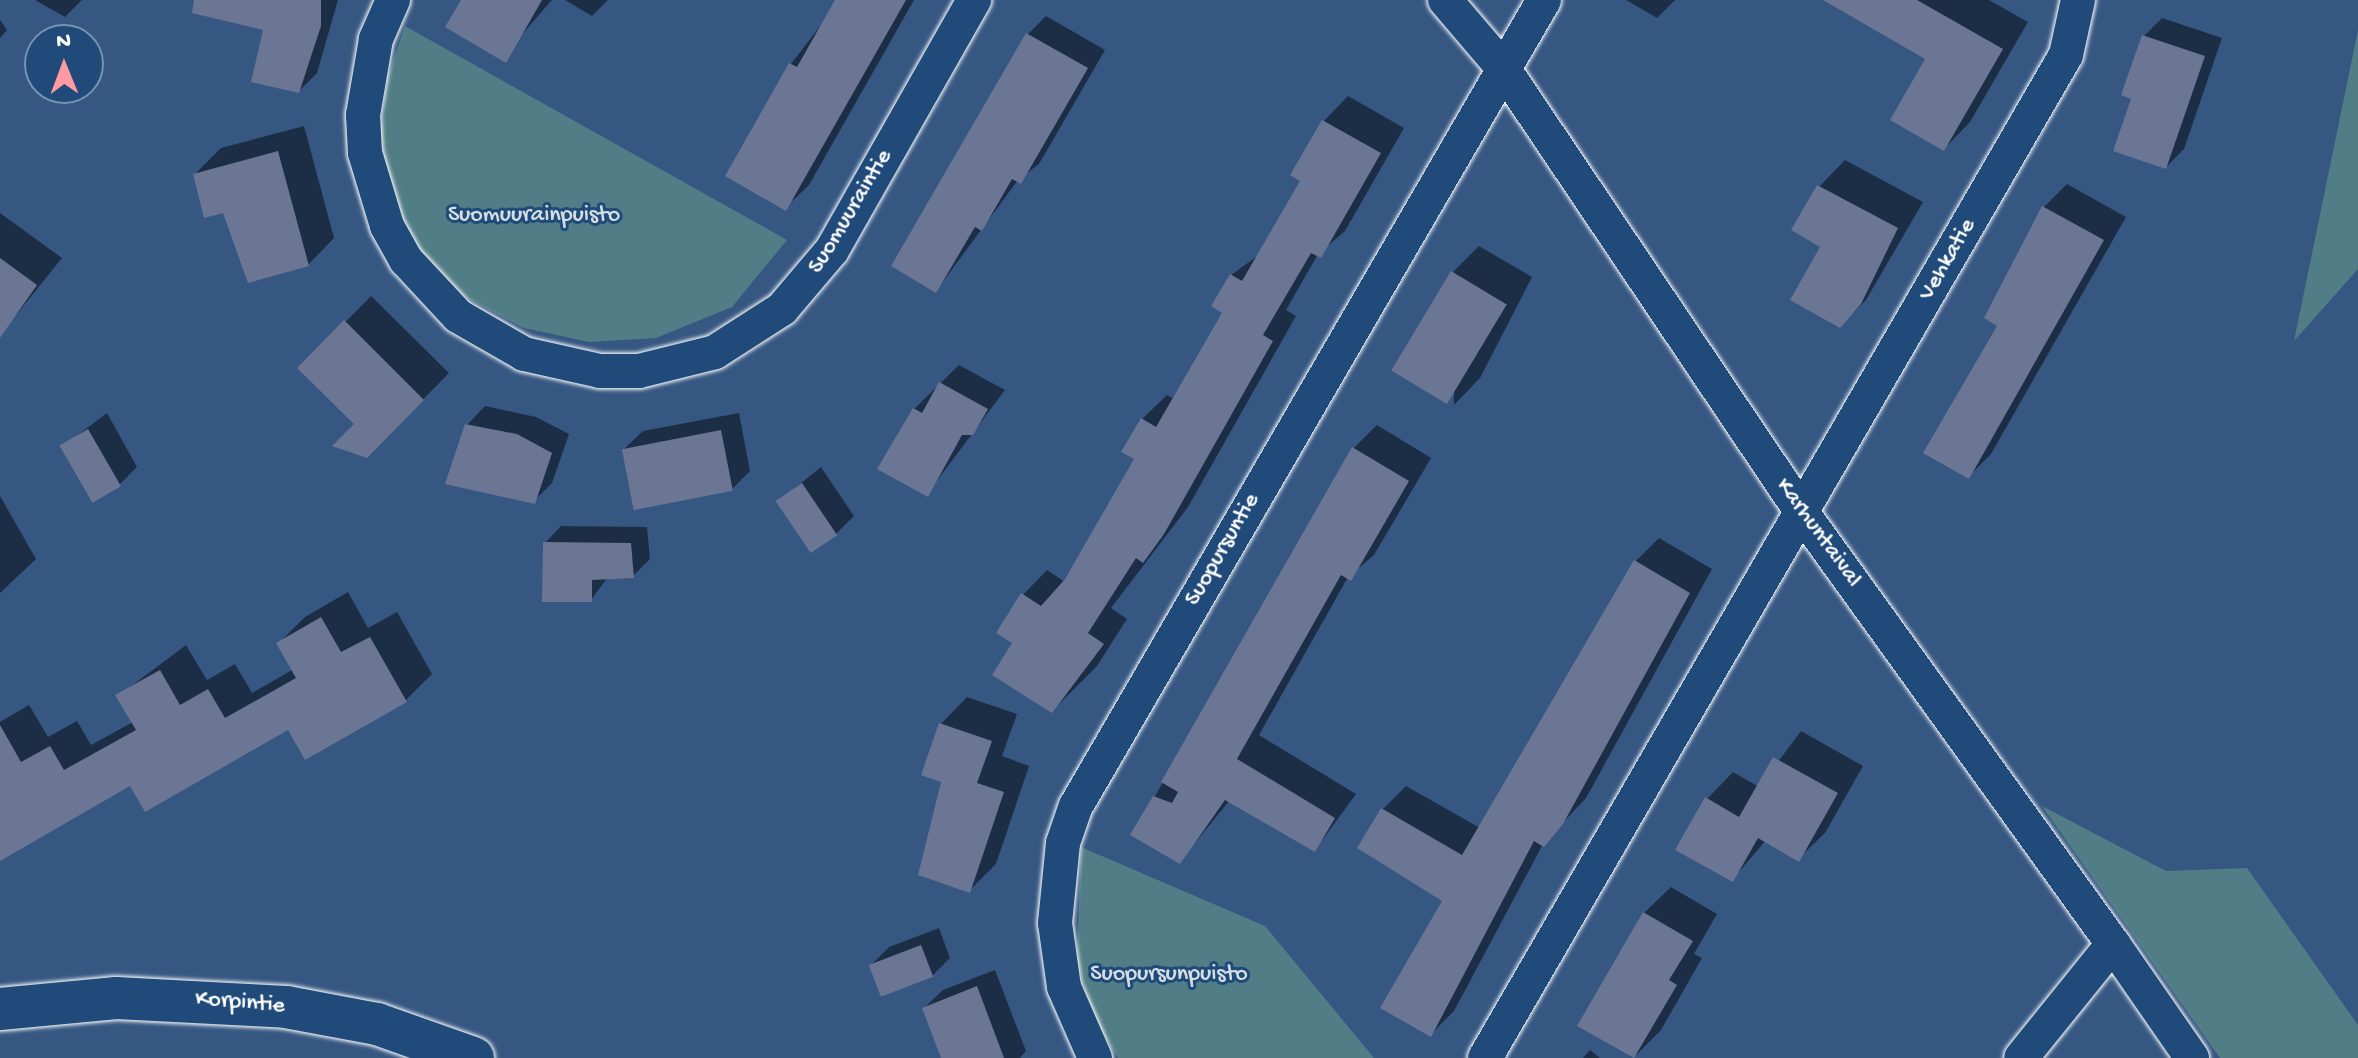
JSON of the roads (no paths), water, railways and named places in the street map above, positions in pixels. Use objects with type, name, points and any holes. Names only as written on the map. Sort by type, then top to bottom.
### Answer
[{"type":"street","name":"Suomuuraintie","points":[[393,0],[373,51],[363,115],[365,153],[387,226],[406,260],[458,316],[524,354],[600,371],[652,368],[715,352],[782,309],[832,250],[974,0]]},
{"type":"street","name":"Karhuntaival","points":[[1445,0],[1503,68],[1803,514],[2192,1058]]},
{"type":"street","points":[[1503,68],[1544,0]]},
{"type":"street","name":"Vehkatie","points":[[1803,514],[2066,55],[2078,0]]},
{"type":"street","name":"Suopursuntie","points":[[1095,1058],[1064,987],[1055,923],[1063,843],[1076,806],[1503,68]]},
{"type":"street","points":[[1485,1058],[1803,514]]},
{"type":"street","points":[[2021,1058],[2113,944]]},
{"type":"street","name":"Korpintie","points":[[0,1009],[116,998],[272,1005],[377,1024],[473,1058]]},
{"type":"park label","name":"Suomuurainpuisto","points":[[534,216]]},
{"type":"park label","name":"Suopursunpuisto","points":[[1169,975]]}]
